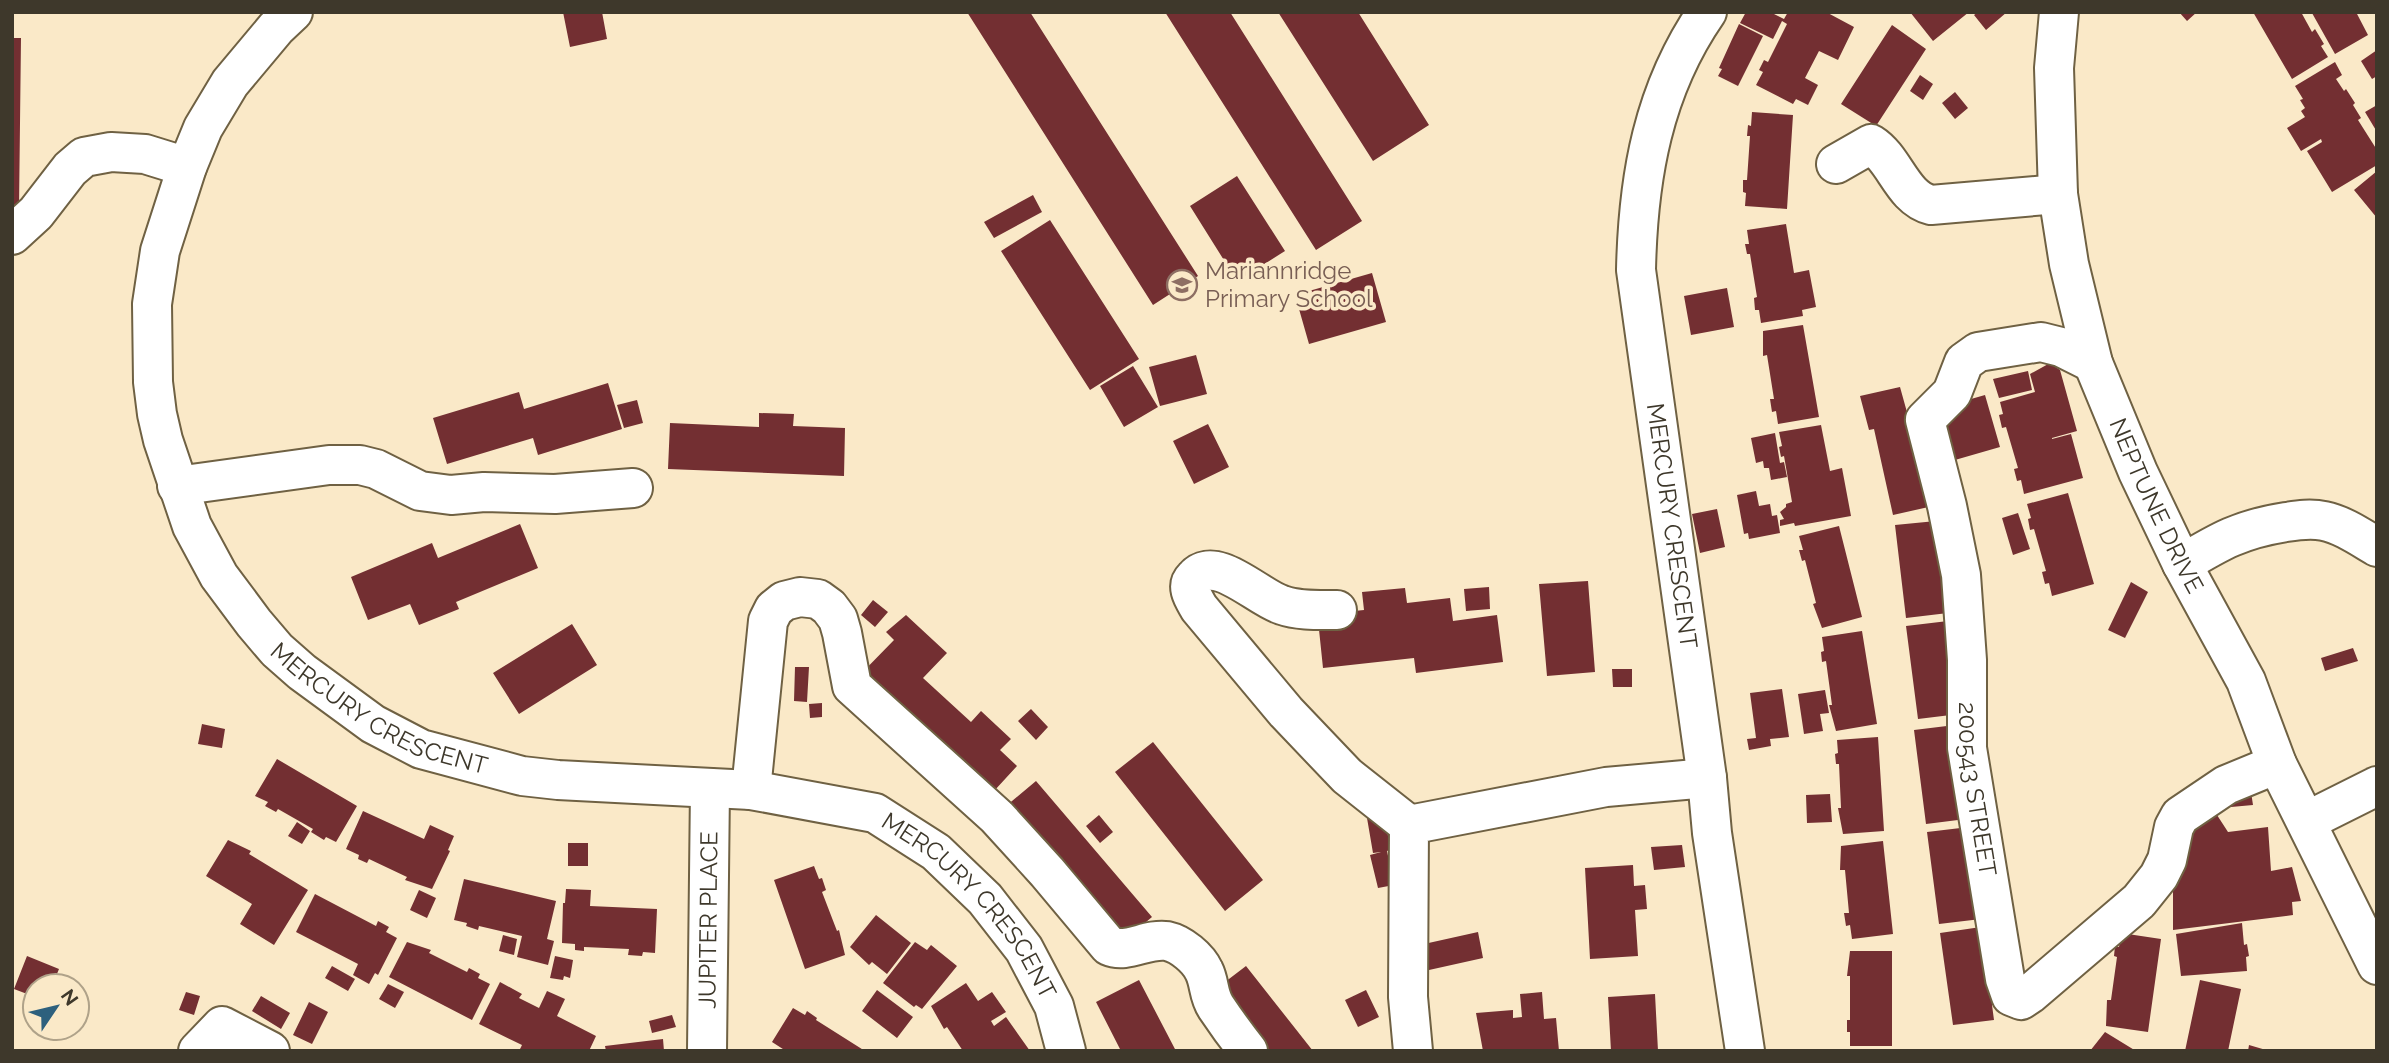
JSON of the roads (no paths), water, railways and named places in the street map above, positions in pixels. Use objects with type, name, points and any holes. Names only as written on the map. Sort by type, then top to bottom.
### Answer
[{"type":"street","name":"MERCURY CRESCENT","points":[[293,12],[230,83],[203,128],[187,167],[160,251],[152,304],[153,382],[157,414],[177,486],[192,526],[219,576],[277,650],[302,672],[373,724],[421,748],[522,776],[751,790],[875,813],[936,852],[985,899],[1024,949],[1054,1006],[1066,1051]]},
{"type":"street","name":"MERCURY CRESCENT","points":[[1707,12],[1675,67],[1657,115],[1640,187],[1636,270],[1707,778],[1712,833],[1745,1051]]},
{"type":"street","name":"NEPTUNE DRIVE","points":[[2059,12],[2054,68],[2058,194],[2069,264],[2093,363],[2138,471],[2182,564],[2246,681],[2277,764],[2377,965]]},
{"type":"street","points":[[1836,164],[1871,144],[1917,200],[1931,205],[2058,194]]},
{"type":"street","points":[[12,235],[36,213],[70,169],[83,157],[111,152],[145,154],[187,167]]},
{"type":"street","name":"200543 STREET","points":[[2093,363],[2061,347],[2041,342],[1978,352],[1964,362],[1952,393],[1926,420],[1961,575],[1967,660],[1967,748],[2005,979],[2011,996],[2021,1000],[2030,995],[2139,901],[2159,876],[2167,860],[2174,827],[2180,816],[2226,785],[2277,764]]},
{"type":"street","points":[[177,486],[329,465],[360,465],[376,469],[420,491],[450,495],[484,492],[555,494],[634,488]]},
{"type":"street","points":[[2182,564],[2225,538],[2243,531],[2308,519],[2323,520],[2340,526],[2377,547]]},
{"type":"street","points":[[1337,610],[1283,606],[1220,570],[1203,572],[1192,580],[1190,585],[1199,608],[1286,712],[1347,776],[1409,825],[1606,786],[1707,778]]},
{"type":"street","points":[[751,790],[768,621],[774,609],[784,601],[800,597],[817,600],[829,607],[838,620],[852,686],[858,693],[997,817],[1109,946],[1116,949],[1160,940],[1187,951],[1204,970],[1207,991],[1215,1007],[1248,1051]]},
{"type":"street","points":[[2307,821],[2377,786]]},
{"type":"street","name":"JUPITER PLACE","points":[[707,1051],[710,788]]},
{"type":"street","points":[[1409,825],[1408,996],[1413,1051]]},
{"type":"street","points":[[198,1051],[222,1026],[270,1051]]},
{"type":"place","name":"Mariannridge Primary School","points":[[1182,285]]}]
